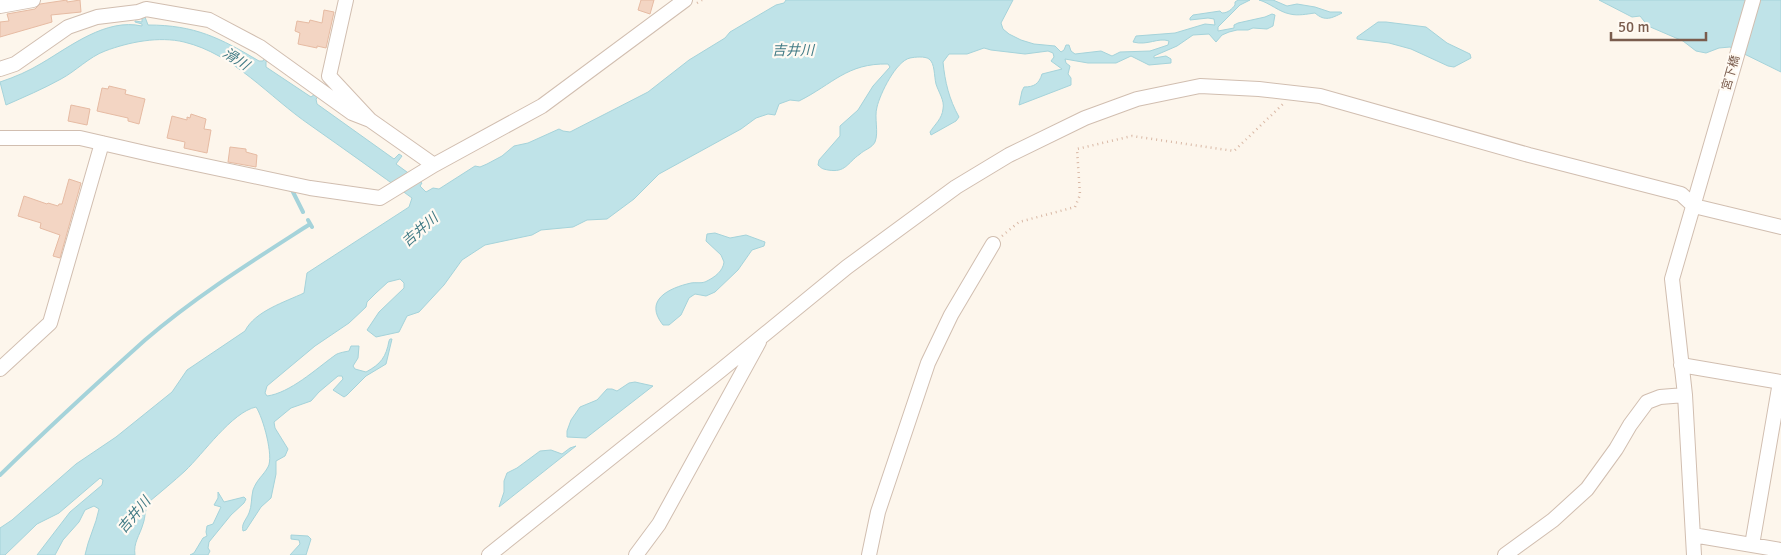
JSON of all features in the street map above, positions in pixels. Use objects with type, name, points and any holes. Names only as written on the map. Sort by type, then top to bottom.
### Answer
[{"type":"street","points":[[0,6],[33,0]]},
{"type":"street","points":[[346,0],[329,76],[370,120],[434,165]]},
{"type":"street","points":[[0,138],[80,138],[310,188],[380,198],[434,165],[542,106],[686,0]]},
{"type":"street","name":"宮下橋","points":[[1694,555],[1685,395],[1672,279],[1753,0]]},
{"type":"street","points":[[0,69],[15,64],[68,27],[97,17],[138,12],[147,5],[209,20],[260,46],[352,113],[370,120]]},
{"type":"street","points":[[489,555],[847,267],[956,187],[1009,155],[1085,118],[1137,99],[1200,86],[1259,89],[1320,96],[1529,155],[1681,194],[1694,206],[1781,227]]},
{"type":"street","points":[[0,369],[50,323],[102,143]]},
{"type":"street","points":[[869,555],[878,512],[928,363],[951,315],[993,244]]},
{"type":"street","points":[[636,555],[659,524],[763,335]]},
{"type":"street","points":[[1682,365],[1780,382],[1752,545]]},
{"type":"street","points":[[1505,555],[1553,520],[1587,489],[1647,402],[1660,397],[1685,395]]},
{"type":"street","points":[[1693,535],[1781,550]]},
{"type":"street","points":[[498,555],[513,536]]},
{"type":"path","points":[[993,244],[1019,222],[1075,207],[1080,195],[1077,149],[1132,136],[1234,151],[1294,93]]},
{"type":"water","name":"吉井川","points":[[786,0],[1013,0],[1001,23],[1003,29],[1009,34],[1034,44],[1055,46],[1061,52],[1066,45],[1069,45],[1071,51],[1075,54],[1101,51],[1112,56],[1120,52],[1150,51],[1168,45],[1169,41],[1133,42],[1136,36],[1175,33],[1205,24],[1215,25],[1214,19],[1190,20],[1190,18],[1193,15],[1220,11],[1222,13],[1226,12],[1233,8],[1238,0],[1250,0],[1240,5],[1218,27],[1218,31],[1234,28],[1234,25],[1238,23],[1272,14],[1275,15],[1273,26],[1267,29],[1253,28],[1229,32],[1222,35],[1216,42],[1209,34],[1193,35],[1177,46],[1154,56],[1154,58],[1166,56],[1171,59],[1171,63],[1149,65],[1131,56],[1116,63],[1088,63],[1065,59],[1066,63],[1070,66],[1068,74],[1071,78],[1071,85],[1019,105],[1024,87],[1036,84],[1042,74],[1062,69],[1051,61],[1054,57],[1053,53],[1048,51],[1025,54],[984,48],[967,54],[949,54],[943,62],[945,76],[950,97],[959,117],[956,121],[931,135],[930,132],[942,113],[942,99],[936,84],[931,61],[920,57],[910,58],[905,60],[894,71],[881,94],[876,111],[877,134],[874,144],[846,167],[834,171],[822,168],[818,165],[819,160],[840,136],[840,126],[858,110],[873,86],[890,67],[888,64],[874,65],[851,71],[799,101],[790,100],[779,104],[775,115],[768,114],[756,118],[741,129],[659,174],[634,199],[607,219],[587,220],[573,227],[541,230],[532,235],[485,245],[462,260],[444,285],[419,312],[407,316],[399,332],[376,337],[367,330],[379,312],[404,288],[404,283],[400,279],[388,282],[349,323],[315,346],[267,386],[265,393],[267,396],[285,390],[302,380],[335,355],[349,351],[351,346],[359,346],[358,358],[353,366],[355,369],[366,372],[382,360],[389,341],[392,339],[386,364],[366,376],[347,395],[344,397],[333,390],[343,379],[342,376],[338,376],[311,401],[291,408],[274,422],[275,428],[288,449],[285,456],[276,461],[276,474],[271,498],[261,507],[246,530],[243,531],[243,526],[250,510],[253,490],[268,467],[270,455],[262,419],[256,407],[247,410],[237,417],[218,434],[185,471],[150,501],[136,543],[135,555],[85,555],[99,509],[94,506],[85,510],[79,522],[63,540],[55,555],[37,555],[70,512],[102,485],[103,480],[100,478],[59,513],[37,524],[5,555],[0,555],[0,528],[12,520],[76,464],[116,437],[172,392],[187,370],[245,331],[263,313],[304,293],[307,273],[409,207],[412,198],[295,114],[235,66],[202,48],[184,42],[174,40],[144,41],[105,51],[61,79],[6,105],[0,82],[32,69],[89,35],[115,26],[142,26],[142,24],[135,21],[142,22],[142,17],[145,17],[148,25],[180,27],[207,34],[259,61],[263,61],[266,56],[269,58],[266,62],[266,67],[311,97],[315,94],[319,96],[316,99],[317,104],[394,159],[399,154],[402,156],[396,164],[422,183],[420,186],[426,192],[433,188],[439,189],[475,166],[480,167],[487,164],[502,156],[514,146],[528,143],[559,129],[570,132],[648,92],[689,60],[725,38],[730,32],[776,5],[784,3]]},
{"type":"water","points":[[1259,0],[1273,0],[1287,6],[1297,4],[1342,13],[1328,18],[1322,18],[1315,13],[1293,15]]},
{"type":"water","points":[[1599,0],[1781,0],[1781,72],[1730,47],[1719,48],[1706,53],[1696,51],[1683,41],[1648,26],[1640,16],[1632,17]]},
{"type":"water","points":[[1378,22],[1426,27],[1447,43],[1470,54],[1471,58],[1454,67],[1448,66],[1411,49],[1389,43],[1357,39],[1357,37]]},
{"type":"water","points":[[715,233],[730,238],[746,235],[765,242],[764,246],[752,250],[738,270],[715,292],[706,296],[695,294],[689,298],[681,315],[669,325],[663,325],[656,309],[657,302],[661,296],[683,285],[705,282],[716,276],[722,268],[724,262],[721,255],[706,241],[707,234]]},
{"type":"water","points":[[635,382],[653,386],[586,438],[567,437],[571,420],[580,407],[597,400],[607,389],[617,391],[629,383]]},
{"type":"water","points":[[576,446],[499,507],[507,473],[540,451],[551,450],[562,454]]},
{"type":"water","points":[[218,492],[224,502],[244,497],[246,499],[209,542],[208,548],[210,551],[208,555],[190,555],[194,553],[203,538],[207,536],[207,526],[213,524],[221,507],[214,505],[218,498]]},
{"type":"water","points":[[291,535],[308,536],[311,539],[306,555],[290,555],[300,544],[299,540],[291,539]]},
{"type":"building","points":[[67,0],[67,2],[80,0],[81,12],[51,15],[52,22],[0,37],[0,22],[9,21],[7,14],[35,9],[40,4]]},
{"type":"building","points":[[641,0],[654,0],[650,14],[638,10]]},
{"type":"building","points":[[324,10],[334,12],[326,48],[298,44],[300,33],[295,31],[297,21],[309,23],[310,20],[322,23]]},
{"type":"building","points":[[109,86],[126,90],[125,94],[145,99],[139,124],[128,121],[128,118],[97,111],[102,88],[108,89]]},
{"type":"building","points":[[71,105],[90,109],[87,125],[68,121]]},
{"type":"building","points":[[191,114],[206,119],[204,129],[211,130],[207,153],[184,148],[185,142],[167,138],[172,116],[187,120],[187,117],[190,118]]},
{"type":"building","points":[[230,147],[246,149],[246,152],[257,155],[256,167],[228,162]]},
{"type":"building","points":[[69,179],[81,183],[60,258],[53,256],[60,235],[40,228],[41,223],[18,216],[24,196],[47,204],[58,206],[62,204]]},
{"type":"waterway","points":[[289,189],[292,190],[303,212]]},
{"type":"waterway","points":[[308,220],[312,227]]},
{"type":"waterway","points":[[0,475],[90,390],[164,324],[226,279],[310,224]]},
{"type":"water label","name":"滑川","points":[[236,59]]}]
